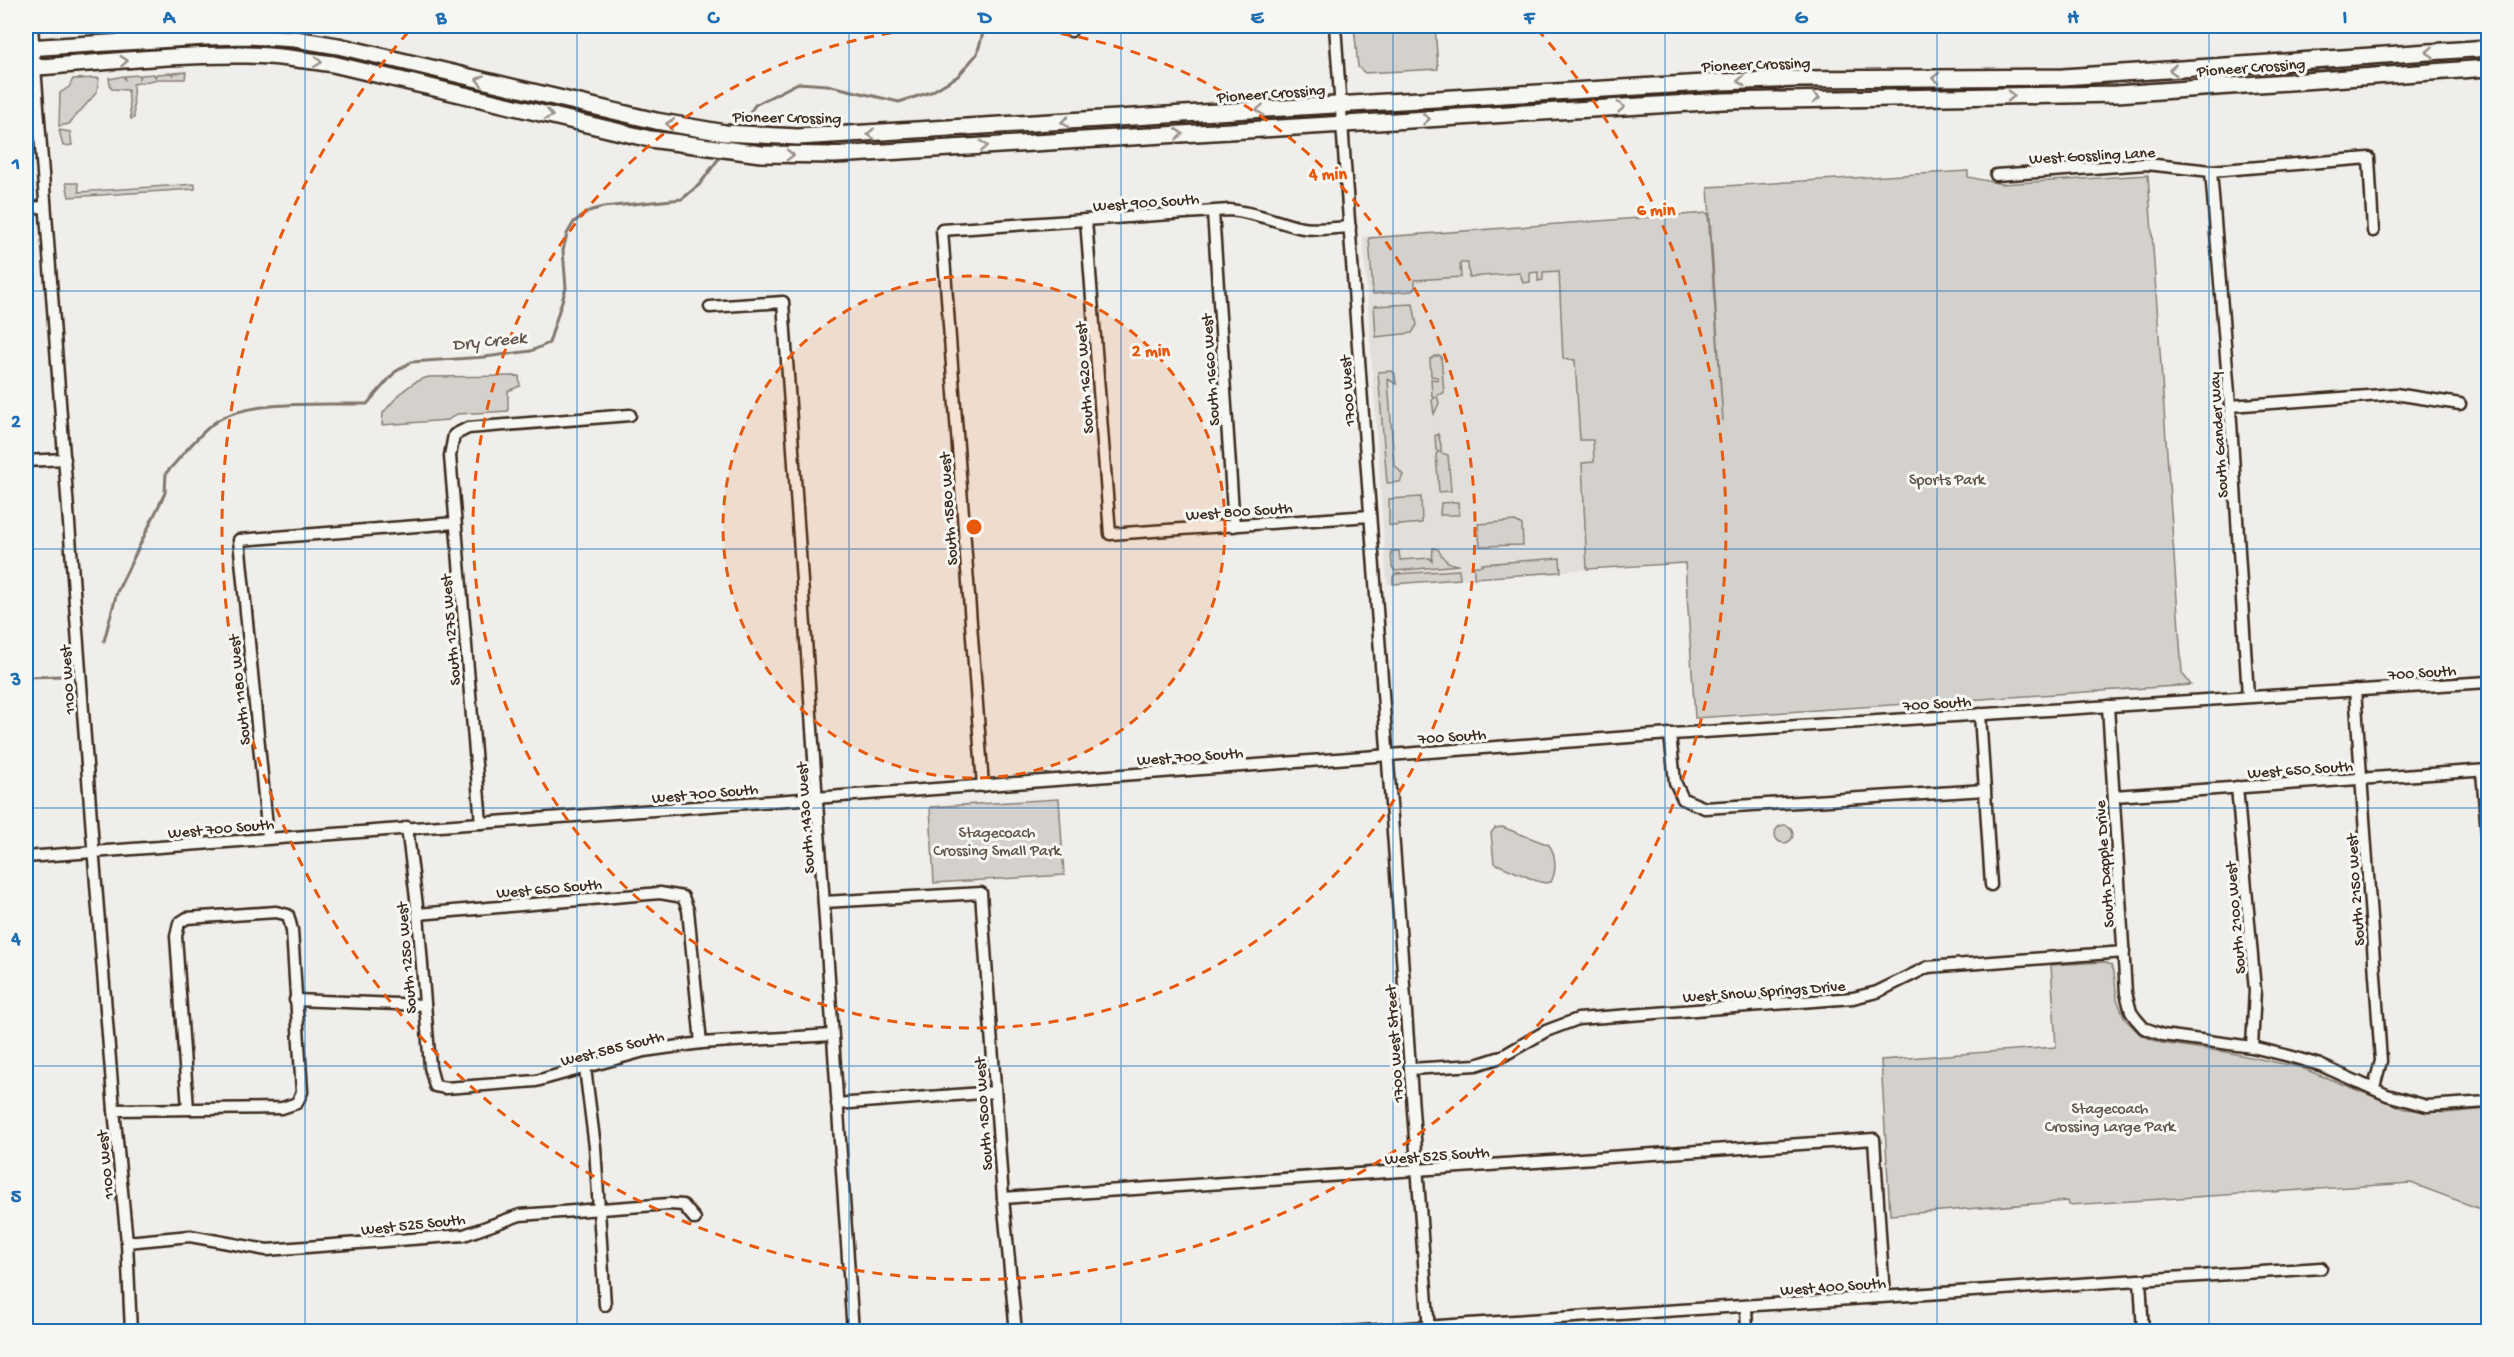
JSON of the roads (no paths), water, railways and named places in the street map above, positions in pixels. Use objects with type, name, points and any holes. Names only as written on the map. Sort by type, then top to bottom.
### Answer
[{"type":"highway","name":"Pioneer Crossing","points":[[30,48],[206,37],[295,39],[338,46],[656,121],[735,134],[832,136],[1760,80],[2063,77],[2488,48]]},
{"type":"highway","points":[[31,68],[207,56],[248,55],[292,58],[333,64],[650,139],[725,151],[835,155],[1341,124]]},
{"type":"highway","name":"Pioneer Crossing","points":[[1341,124],[1762,99],[2117,94],[2488,68]]},
{"type":"street","name":"1100 West","points":[[32,26],[31,68],[65,459],[114,1110],[127,1242],[130,1332]]},
{"type":"street","name":"1700 West","points":[[1335,26],[1388,755]]},
{"type":"street","name":"West Gossling Lane","points":[[1996,175],[2146,164],[2211,171],[2369,158],[2373,231]]},
{"type":"street","name":"South Gander Way","points":[[2211,171],[2230,406],[2248,696]]},
{"type":"street","points":[[26,208],[44,207]]},
{"type":"street","name":"West 900 South","points":[[942,230],[1246,211],[1299,228],[1350,227]]},
{"type":"street","name":"South 1660 West","points":[[1213,212],[1234,526]]},
{"type":"street","name":"South 1620 West","points":[[1086,220],[1110,534]]},
{"type":"street","name":"South 1580 West","points":[[942,230],[983,786]]},
{"type":"street","name":"South 1430 West","points":[[710,307],[783,302],[853,1332]]},
{"type":"street","points":[[2230,406],[2395,393],[2460,404]]},
{"type":"street","name":"South 1275 West","points":[[481,823],[450,456],[454,435],[468,428],[630,415]]},
{"type":"street","points":[[26,461],[65,459]]},
{"type":"street","name":"West 800 South","points":[[1110,534],[1370,516]]},
{"type":"street","name":"South 1180 West","points":[[268,837],[239,540],[455,523]]},
{"type":"street","name":"700 South","points":[[1388,755],[1670,734],[2488,682]]},
{"type":"street","name":"South 2150 West","points":[[2355,690],[2381,1061],[2374,1087]]},
{"type":"street","name":"South Dapple Drive","points":[[2108,706],[2127,1003],[2144,1028],[2163,1035],[2252,1047]]},
{"type":"street","points":[[1980,714],[1991,885]]},
{"type":"street","points":[[1670,734],[1676,782],[1683,799],[1705,808],[1985,790]]},
{"type":"street","name":"West 700 South","points":[[26,857],[268,837],[1388,755]]},
{"type":"street","name":"1700 West Street","points":[[1388,755],[1429,1329]]},
{"type":"street","points":[[2485,770],[2488,846]]},
{"type":"street","name":"West 650 South","points":[[2114,796],[2485,770]]},
{"type":"street","name":"South 2100 West","points":[[2237,788],[2255,990],[2252,1047]]},
{"type":"street","name":"South 1250 West","points":[[407,827],[430,1067],[435,1086]]},
{"type":"street","name":"West 650 South","points":[[417,914],[660,893],[683,897],[688,910],[701,1043]]},
{"type":"street","name":"South 1500 West","points":[[824,902],[981,893],[1003,1198],[1016,1332]]},
{"type":"street","points":[[114,1110],[282,1108],[297,1103],[302,1092],[292,930],[288,915],[276,912],[187,918],[179,923],[176,936],[188,1109]]},
{"type":"street","name":"West Snow Springs Drive","points":[[1410,1069],[1476,1065],[1501,1057],[1546,1031],[1578,1019],[1853,998],[1877,992],[1928,967],[2124,952]]},
{"type":"street","points":[[295,1000],[424,1005]]},
{"type":"street","name":"West 585 South","points":[[435,1086],[446,1088],[536,1081],[644,1051],[701,1043],[832,1035]]},
{"type":"street","points":[[2252,1047],[2320,1065],[2374,1087],[2387,1095],[2427,1106],[2488,1102]]},
{"type":"street","points":[[585,1068],[592,1112],[605,1305]]},
{"type":"street","points":[[837,1104],[995,1092]]},
{"type":"street","name":"West 525 South","points":[[1003,1198],[1874,1139],[1884,1296]]},
{"type":"street","name":"West 525 South","points":[[127,1242],[190,1236],[267,1250],[464,1235],[520,1215],[599,1208],[683,1205],[695,1219]]},
{"type":"street","name":"West 400 South","points":[[1347,1332],[1429,1329],[1884,1296],[2321,1268]]},
{"type":"street","points":[[2140,1280],[2144,1332]]},
{"type":"street","points":[[1746,1307],[1747,1332]]},
{"type":"waterway","name":"Dry Creek","points":[[739,129],[755,105],[798,83],[827,85],[899,102],[931,92],[958,76],[977,54],[985,26]]},
{"type":"waterway","name":"Dry Creek","points":[[104,641],[117,592],[165,493],[166,473],[214,423],[228,415],[266,407],[367,404],[395,372],[411,362],[531,351],[549,343],[566,288],[563,250],[567,234],[574,222],[589,211],[603,207],[682,199],[700,184],[722,154]]},
{"type":"waterway","name":"Dry Creek","points":[[26,677],[64,676]]},
{"type":"park label","name":"Sports Park","points":[[1947,478]]},
{"type":"park label","name":"Stagecoach Crossing Small Park","points":[[997,840]]},
{"type":"park label","name":"Stagecoach Crossing Large Park","points":[[2110,1116]]}]
